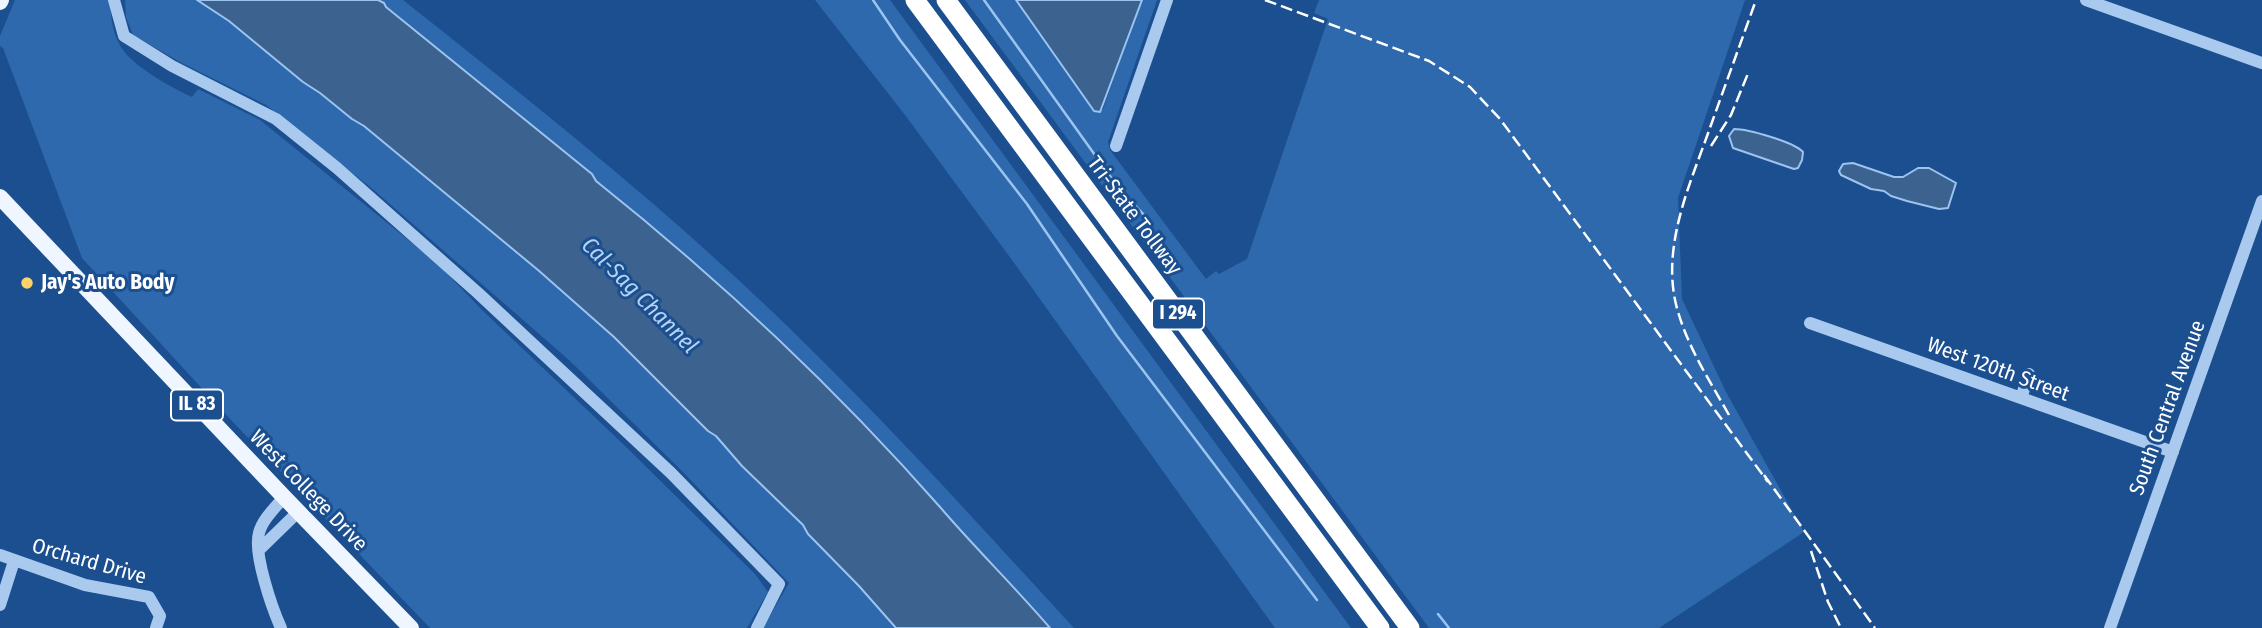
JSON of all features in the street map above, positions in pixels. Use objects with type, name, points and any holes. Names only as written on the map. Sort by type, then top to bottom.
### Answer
[{"type":"highway","name":"I 294","points":[[915,0],[1380,628]]},
{"type":"highway","name":"Tri-State Tollway","points":[[946,0],[1410,628]]},
{"type":"main road","name":"West College Drive","points":[[1,197],[411,628]]},
{"type":"street","points":[[114,0],[124,36],[172,66],[276,119],[360,187],[671,473],[779,584],[757,628]]},
{"type":"street","points":[[1116,146],[1167,0]]},
{"type":"street","points":[[2087,0],[2262,64]]},
{"type":"street","name":"South Central Avenue","points":[[2110,628],[2262,201]]},
{"type":"street","name":"West 120th Street","points":[[1810,323],[2173,452]]},
{"type":"street","points":[[2021,398],[2029,374]]},
{"type":"street","points":[[281,628],[260,564],[257,541],[259,531],[284,497]]},
{"type":"street","points":[[260,550],[298,512]]},
{"type":"street","name":"Orchard Drive","points":[[0,555],[85,585],[149,597],[158,622]]},
{"type":"street","points":[[0,605],[14,561]]},
{"type":"shaded area","points":[[15,0],[110,0],[116,36],[121,47],[134,62],[192,97],[198,89],[260,120],[438,264],[483,311],[755,574],[768,592],[747,628],[430,628],[231,420],[82,258],[0,46],[0,36]]},
{"type":"shaded area","points":[[125,0],[197,0],[229,21],[303,82],[364,126],[538,270],[614,337],[803,525],[808,534],[896,628],[763,628],[789,583],[683,472],[569,360],[375,191],[266,105],[133,35],[126,17]]},
{"type":"shaded area","points":[[378,0],[403,0],[570,134],[692,238],[821,359],[949,492],[1074,628],[1050,628],[860,420],[732,296],[596,181],[592,174]]},
{"type":"shaded area","points":[[815,0],[890,0],[1351,628],[1275,628],[1012,260],[905,115]]},
{"type":"shaded area","points":[[965,0],[1016,0],[1097,113],[1103,109],[1142,0],[1157,0],[1108,142],[1110,150],[1206,279],[1216,271],[1219,274],[1247,259],[1328,19],[1314,13],[1319,0],[1745,0],[1678,198],[1682,299],[1726,392],[1804,532],[1659,628],[1429,628]]},
{"type":"water","name":"Cal-Sag Channel","points":[[197,0],[378,0],[384,3],[592,174],[596,181],[732,296],[776,337],[901,463],[1050,628],[896,628],[808,534],[803,525],[614,337],[538,270],[364,126],[303,82],[229,21]]},
{"type":"water","points":[[1016,0],[1142,0],[1100,112],[1094,111]]},
{"type":"water","points":[[1734,129],[1770,137],[1798,148],[1803,152],[1798,168],[1794,169],[1733,148],[1729,136]]},
{"type":"water","points":[[1853,163],[1894,177],[1903,177],[1918,168],[1929,168],[1956,183],[1948,208],[1939,209],[1907,201],[1841,175],[1839,171],[1843,164]]},
{"type":"waterway","points":[[873,0],[900,40],[1027,204],[1117,336],[1317,600]]},
{"type":"waterway","points":[[984,0],[1120,190],[1150,221]]},
{"type":"waterway","points":[[1438,614],[1449,628]]},
{"type":"railway","points":[[1265,0],[1429,61],[1470,87],[1500,119],[1768,482]]},
{"type":"railway","points":[[1729,415],[1689,341],[1673,291],[1672,267],[1674,243],[1686,195],[1756,0]]},
{"type":"railway","points":[[1711,146],[1731,115],[1749,71]]},
{"type":"railway","points":[[1764,475],[1875,628]]},
{"type":"railway","points":[[1811,551],[1828,602],[1841,628]]},
{"type":"place","name":"Jay's Auto Body","points":[[27,283]]}]
